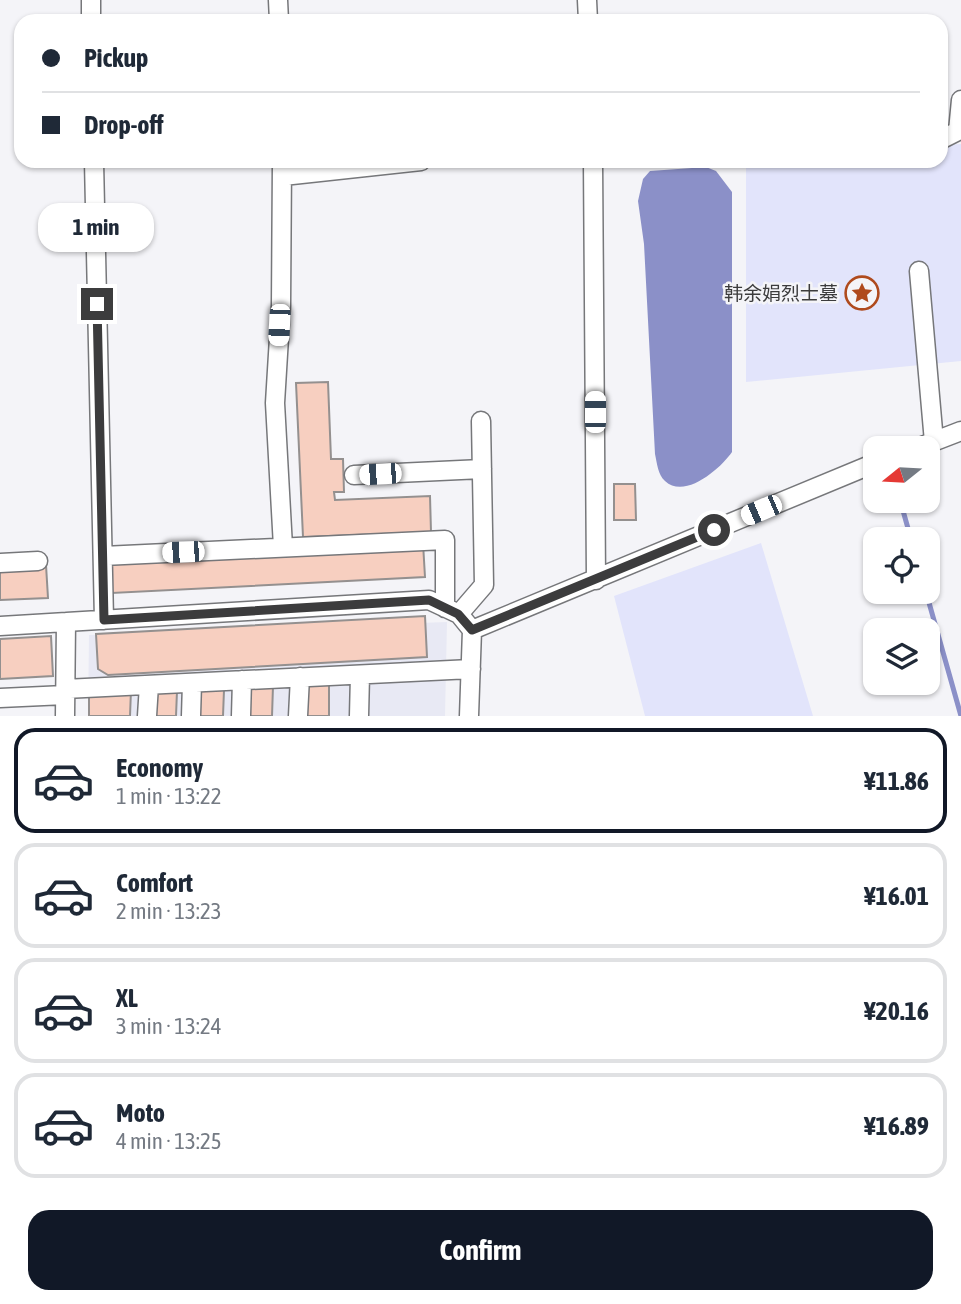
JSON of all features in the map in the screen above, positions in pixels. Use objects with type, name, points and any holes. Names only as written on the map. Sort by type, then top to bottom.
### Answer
[{"type":"street","points":[[948,136],[958,131],[961,100]]},
{"type":"street","points":[[97,168],[104,620]]},
{"type":"street","points":[[593,168],[596,580]]},
{"type":"street","points":[[282,169],[275,403],[283,547]]},
{"type":"street","points":[[919,271],[925,436]]},
{"type":"street","points":[[452,611],[484,585],[481,421]]},
{"type":"street","points":[[940,440],[961,432]]},
{"type":"street","points":[[472,630],[863,468]]},
{"type":"street","points":[[354,475],[482,469]]},
{"type":"street","points":[[103,555],[445,540],[452,611]]},
{"type":"street","points":[[0,563],[38,561]]},
{"type":"street","points":[[0,626],[429,600],[452,611],[472,630],[469,716]]},
{"type":"street","points":[[65,716],[66,622]]},
{"type":"street","points":[[17,716],[9,698],[149,685],[471,669]]},
{"type":"street","points":[[359,716],[360,675]]},
{"type":"street","points":[[298,716],[300,677]]},
{"type":"street","points":[[241,716],[242,680]]},
{"type":"street","points":[[191,716],[192,683]]},
{"type":"street","points":[[147,716],[149,685]]},
{"type":"shaded area","points":[[961,144],[961,361],[746,382],[746,168],[948,168],[948,145]]},
{"type":"shaded area","points":[[761,543],[813,716],[645,716],[614,596]]},
{"type":"shaded area","points":[[447,622],[445,716],[88,716],[89,635]]},
{"type":"water","points":[[708,168],[716,171],[732,192],[732,452],[702,480],[682,487],[665,481],[658,469],[655,454],[644,244],[638,201],[643,179],[650,171]]},
{"type":"building","points":[[328,382],[331,459],[343,459],[344,492],[334,492],[335,500],[430,496],[431,532],[303,537],[296,383]]},
{"type":"building","points":[[614,484],[635,484],[636,520],[614,520]]},
{"type":"building","points":[[423,543],[425,577],[112,593],[111,558]]},
{"type":"building","points":[[46,565],[48,598],[0,600],[0,567]]},
{"type":"building","points":[[425,616],[427,657],[108,675],[98,669],[96,634]]},
{"type":"building","points":[[51,636],[53,676],[0,679],[0,639]]},
{"type":"building","points":[[247,685],[273,686],[272,716],[246,716]]},
{"type":"building","points":[[303,685],[329,685],[329,716],[302,716]]},
{"type":"building","points":[[89,689],[131,690],[130,716],[89,716]]},
{"type":"building","points":[[197,689],[224,690],[223,716],[197,716]]},
{"type":"building","points":[[151,690],[177,691],[176,716],[150,716]]},
{"type":"waterway","points":[[904,513],[908,527]]},
{"type":"waterway","points":[[929,604],[961,716]]},
{"type":"place","name":"韩余娟烈士墓","points":[[862,293]]},
{"type":"route","points":[[97,304],[104,620],[429,600],[458,614],[472,630],[714,530]]}]
